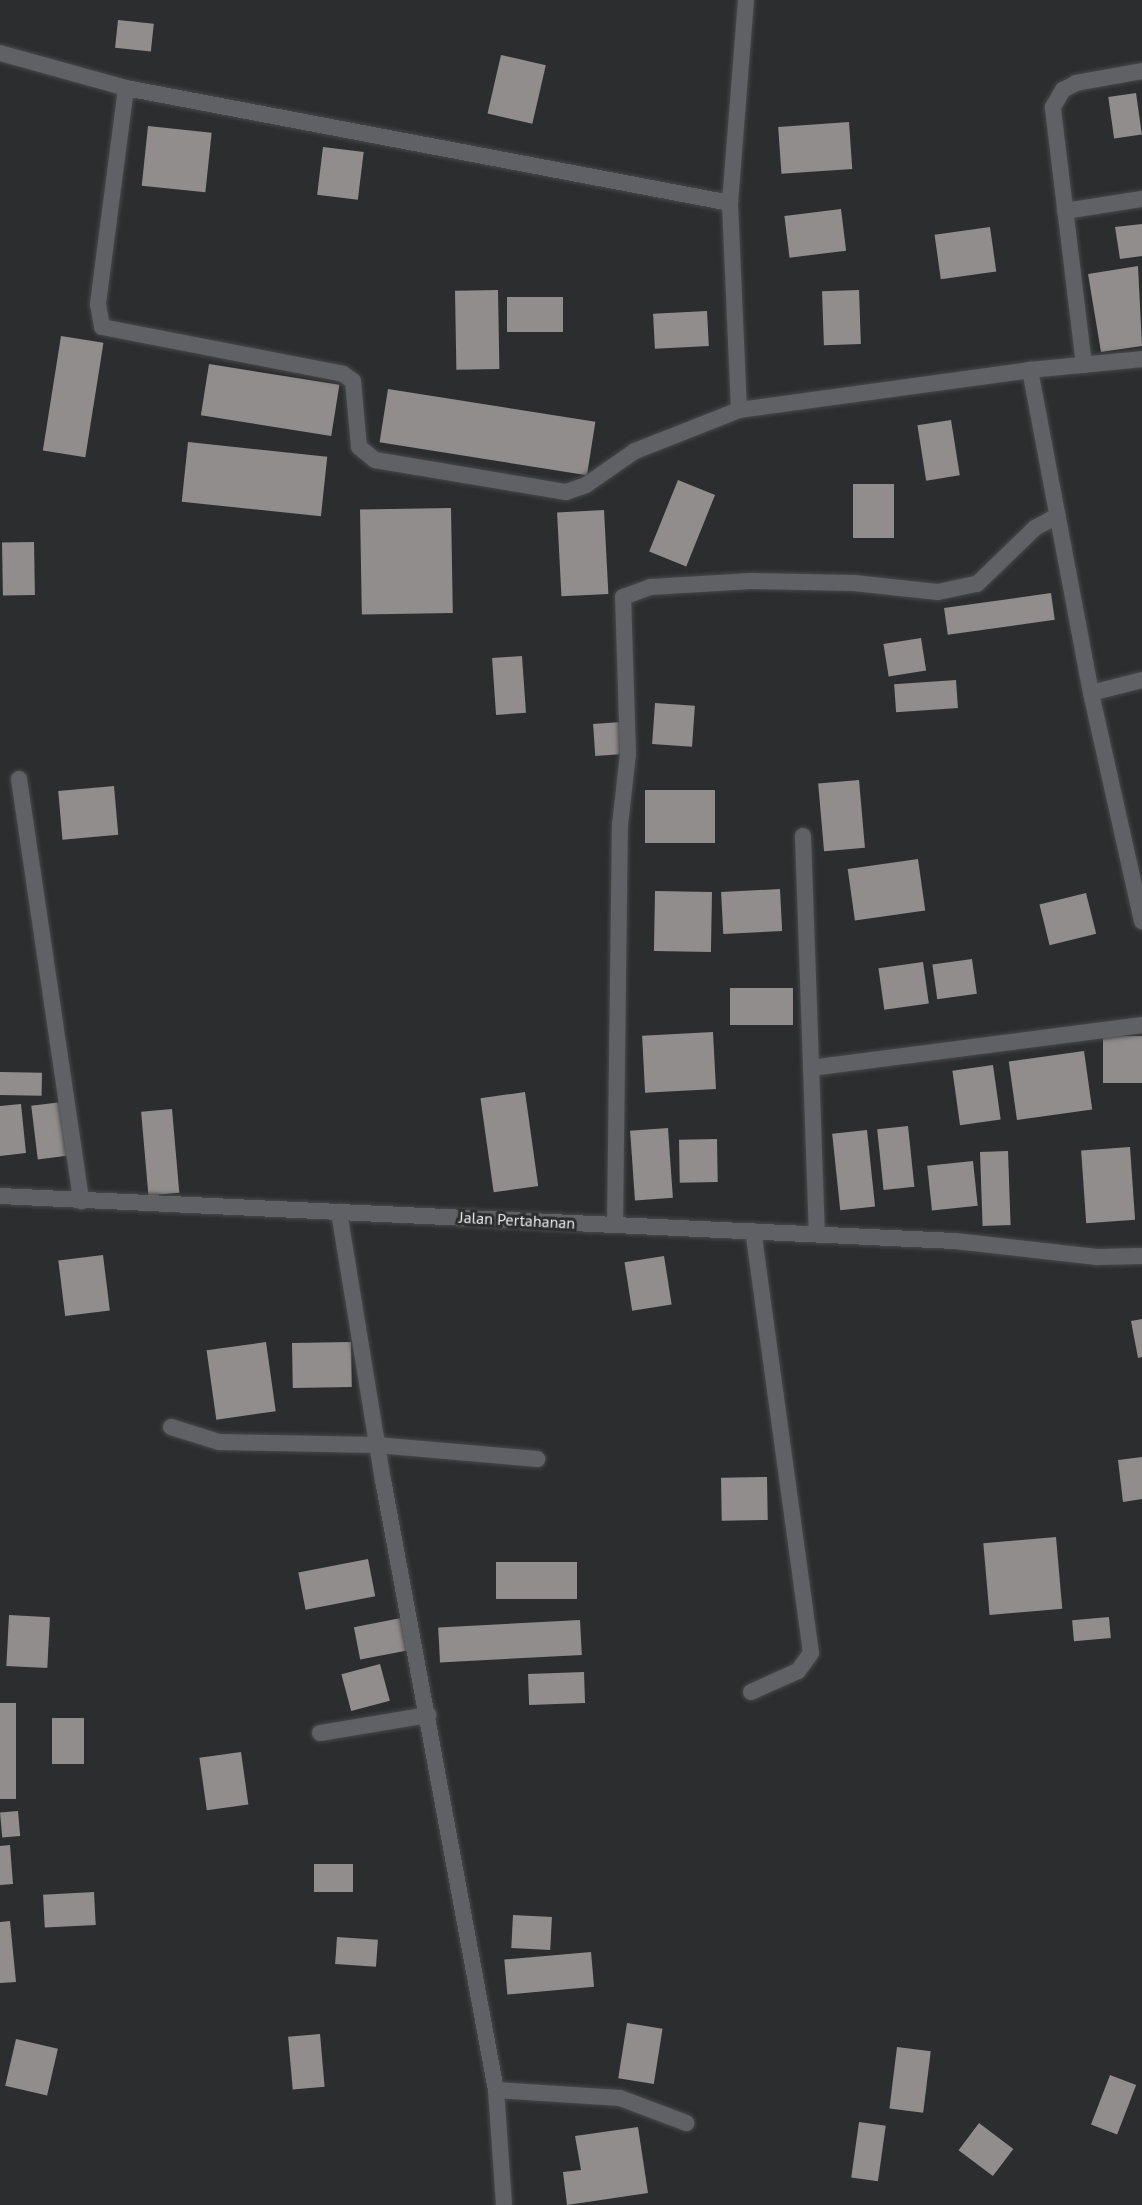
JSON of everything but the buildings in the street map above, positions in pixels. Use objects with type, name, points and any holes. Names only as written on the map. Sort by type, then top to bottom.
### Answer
[{"type":"street","points":[[739,410],[730,203],[746,0]]},
{"type":"street","points":[[0,53],[126,88],[730,203]]},
{"type":"street","points":[[1084,365],[1065,211],[1056,97],[1076,83],[1142,71]]},
{"type":"street","points":[[126,88],[98,304],[102,327],[110,333],[343,374],[354,381],[355,435],[364,453],[542,491],[577,490],[635,451],[739,410],[1030,370],[1142,359]]},
{"type":"street","points":[[1065,211],[1142,199]]},
{"type":"street","points":[[1030,370],[1091,693],[1142,921]]},
{"type":"street","points":[[615,1225],[620,825],[628,754],[623,597],[651,587],[751,581],[854,582],[938,592],[977,584],[1035,528],[1058,515]]},
{"type":"street","points":[[1091,693],[1142,680]]},
{"type":"street","points":[[19,779],[81,1201]]},
{"type":"street","points":[[803,836],[817,1234]]},
{"type":"street","points":[[812,1068],[1142,1025]]},
{"type":"street","name":"Jalan Pertahanan","points":[[0,1196],[817,1234],[1142,1256]]},
{"type":"street","points":[[339,1212],[377,1445],[429,1715],[496,2090],[504,2205]]},
{"type":"street","points":[[751,1692],[798,1671],[812,1653],[753,1231]]},
{"type":"street","points":[[171,1427],[219,1442],[377,1445],[537,1459]]},
{"type":"street","points":[[320,1733],[429,1715]]},
{"type":"street","points":[[496,2090],[620,2098],[686,2123]]}]
